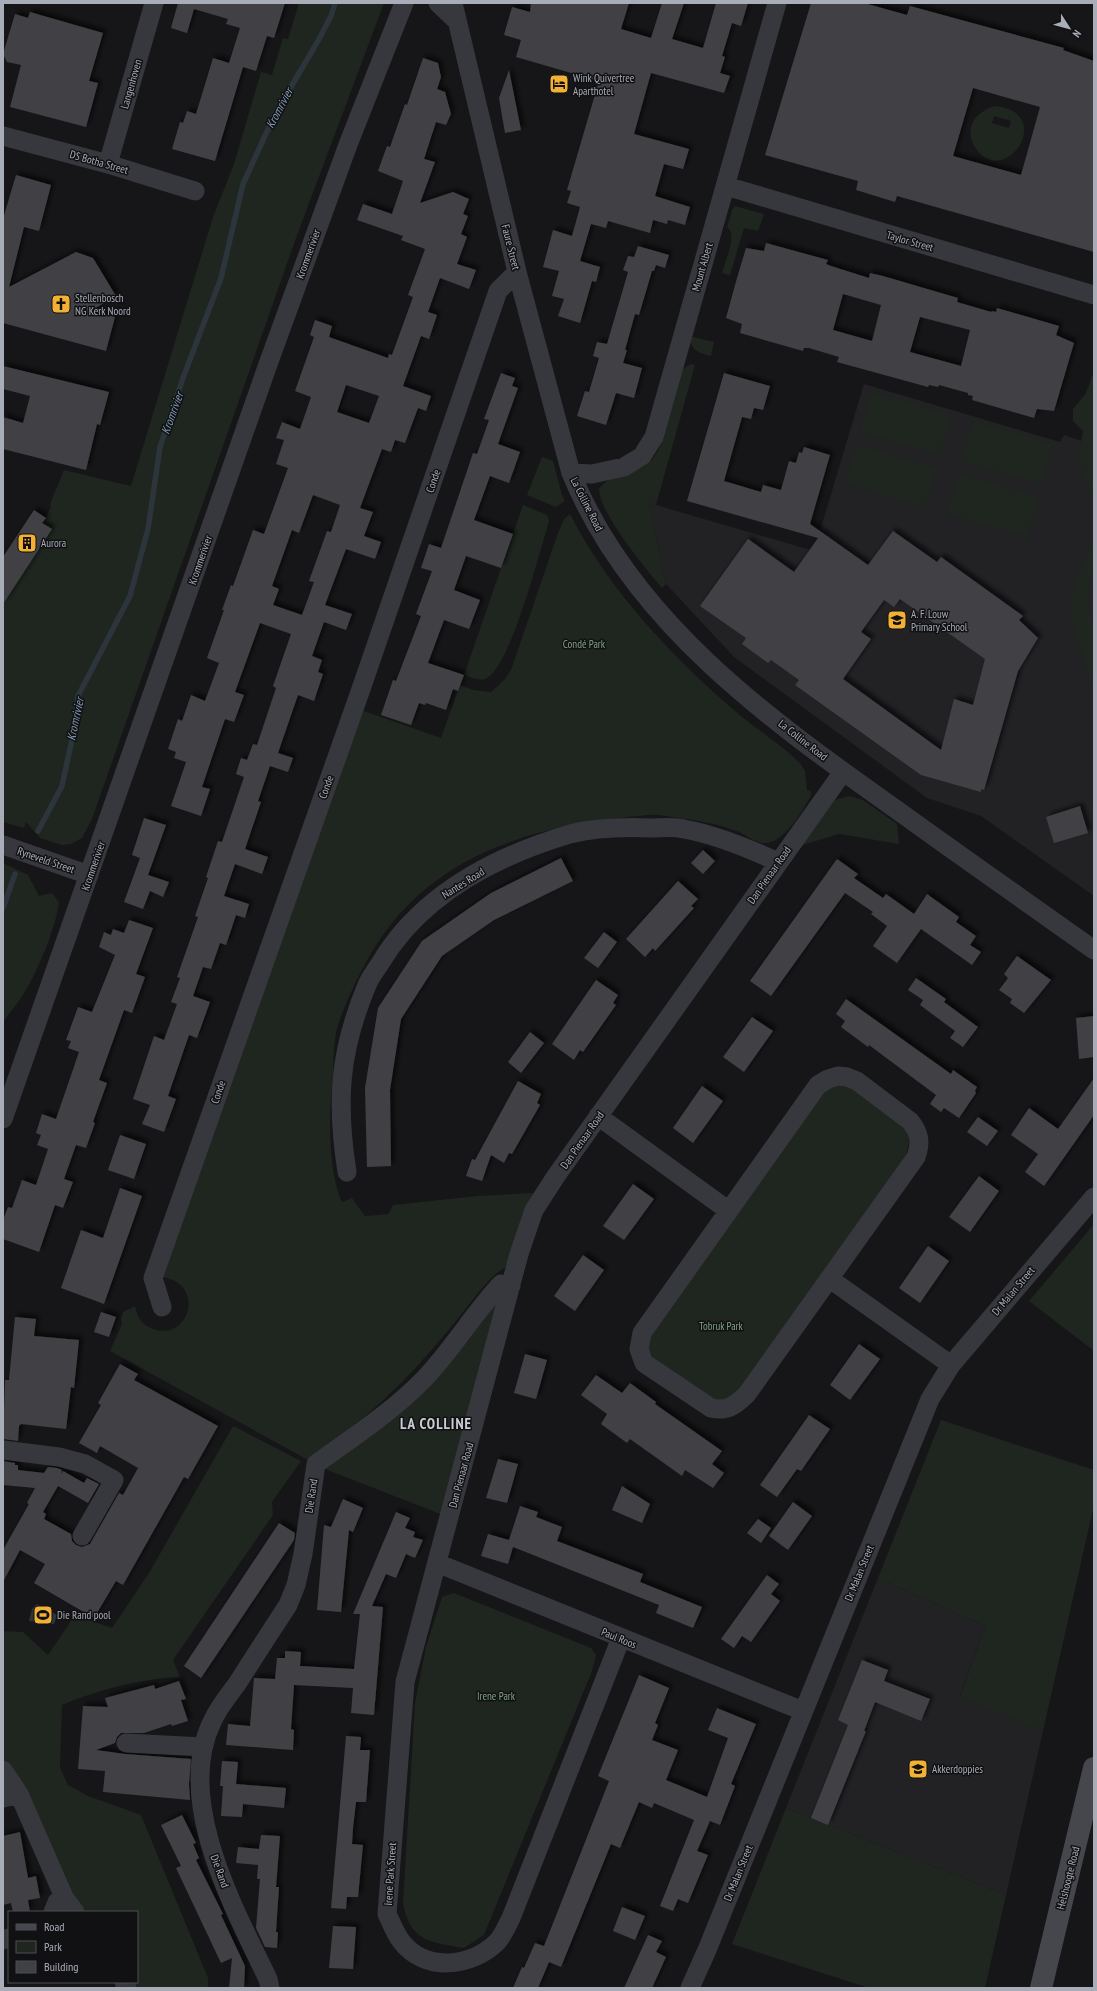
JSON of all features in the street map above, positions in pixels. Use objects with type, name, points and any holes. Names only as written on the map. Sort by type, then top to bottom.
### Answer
[{"type":"main road","name":"Helshoogte Road","points":[[1041,1988],[1094,1768]]},
{"type":"street","name":"Langenhoven","points":[[108,164],[154,3]]},
{"type":"street","name":"Krommerivier","points":[[3,1119],[276,344],[349,142],[404,3]]},
{"type":"street","name":"Faure Street","points":[[438,3],[455,12],[517,272],[571,472]]},
{"type":"street","name":"Mount Albert","points":[[571,472],[592,474],[624,467],[642,456],[654,437],[777,3]]},
{"type":"street","name":"DS Botha Street","points":[[3,136],[108,164],[195,191]]},
{"type":"street","name":"Taylor Street","points":[[726,186],[1094,294]]},
{"type":"street","name":"Conde","points":[[162,1307],[153,1278],[361,689],[498,291],[517,272]]},
{"type":"street","name":"La Colline Road","points":[[571,472],[581,498],[612,550],[642,592],[670,625],[738,691],[843,772],[1094,950]]},
{"type":"street","name":"Dan Pienaar Road","points":[[437,1563],[519,1254],[534,1210],[598,1116],[843,772]]},
{"type":"street","name":"Nantes Road","points":[[347,1172],[342,1138],[341,1074],[349,1038],[368,984],[391,946],[422,910],[465,879],[516,853],[572,834],[626,827],[683,828],[744,846],[778,862]]},
{"type":"street","name":"Ryneveld Street","points":[[3,845],[89,875]]},
{"type":"street","points":[[838,1076],[848,1077],[857,1081],[910,1121],[916,1129],[919,1138],[919,1148],[916,1157],[830,1279],[747,1394],[739,1402],[729,1408],[719,1410],[702,1404],[644,1363],[639,1349],[642,1332],[818,1085],[828,1079],[838,1076]]},
{"type":"street","points":[[598,1116],[729,1211]]},
{"type":"street","name":"Dr Malan Street","points":[[690,1988],[707,1950],[930,1399],[951,1365],[1094,1197]]},
{"type":"street","points":[[830,1279],[951,1365]]},
{"type":"street","name":"Die Rand","points":[[270,1988],[268,1979],[220,1874],[210,1843],[202,1805],[200,1782],[203,1747],[212,1721],[288,1605],[303,1554],[316,1464],[397,1405],[424,1379],[452,1347],[485,1301],[500,1284],[511,1286]]},
{"type":"street","points":[[3,1450],[59,1457],[85,1464],[114,1480],[82,1536]]},
{"type":"street","name":"Paul Roos","points":[[437,1563],[803,1711]]},
{"type":"street","name":"Irene Park Street","points":[[437,1563],[405,1682],[387,1914],[400,1941],[416,1956],[436,1962],[460,1962],[480,1956],[499,1940],[511,1918],[620,1638]]},
{"type":"street","points":[[126,1743],[203,1747]]},
{"type":"street","points":[[3,1770],[11,1796],[58,1904],[73,1911]]},
{"type":"shaded area","name":"A. F. Louw Primary School","points":[[864,384],[1060,442],[1064,435],[1094,445],[1094,896],[981,816],[927,798],[734,657],[666,584],[649,503],[814,551]]},
{"type":"shaded area","name":"Akkerdoppies","points":[[878,1578],[985,1626],[960,1696],[1043,1731],[1006,1895],[786,1808]]},
{"type":"shaded area","name":"Die Rand pool","points":[[37,1604],[57,1615],[54,1624],[29,1621],[32,1609]]},
{"type":"green space","points":[[299,3],[384,3],[296,238],[92,819],[82,838],[71,844],[62,845],[40,838],[26,822],[24,828],[3,822],[3,604],[51,507],[50,504],[64,470],[131,486],[213,217],[234,164],[261,72],[272,75],[283,38],[288,39]]},
{"type":"green space","points":[[996,106],[1014,111],[1022,121],[1024,133],[1020,145],[1011,155],[1000,160],[988,159],[976,149],[970,135],[973,122],[977,116],[989,108]],"holes":[[[994,116],[1011,121],[1009,128],[992,123]]]},
{"type":"green space","points":[[735,206],[764,214],[758,231],[744,228],[730,275],[722,273],[731,242],[730,231],[727,227],[732,210]]},
{"type":"green space","points":[[690,336],[714,342],[711,356],[702,354],[693,348],[690,341]]},
{"type":"green space","points":[[691,364],[695,365],[656,505],[649,503],[666,584],[662,588],[635,555],[615,526],[601,499],[599,489],[614,477],[637,470],[645,466],[652,459],[659,449],[681,370]]},
{"type":"green space","points":[[1094,371],[1094,489],[1090,490],[1083,477],[1080,462],[1083,431],[1073,421],[1073,409],[1086,393]]},
{"type":"green space","points":[[872,392],[951,416],[940,455],[860,432]]},
{"type":"green space","points":[[973,421],[1053,444],[1041,484],[961,461]]},
{"type":"green space","points":[[857,445],[937,468],[925,508],[846,484]]},
{"type":"green space","points":[[542,457],[553,461],[564,499],[564,502],[556,507],[527,495]]},
{"type":"green space","points":[[959,474],[1039,497],[1027,537],[947,514]]},
{"type":"green space","points":[[523,505],[547,515],[549,521],[539,556],[524,606],[506,652],[496,669],[487,678],[482,680],[472,678],[464,675]]},
{"type":"green space","name":"Condé Park","points":[[570,514],[586,543],[604,570],[645,623],[668,648],[716,694],[800,763],[805,771],[807,790],[811,791],[811,795],[792,825],[779,838],[772,842],[757,842],[740,832],[713,824],[689,819],[655,815],[605,820],[562,827],[522,838],[483,853],[448,873],[415,898],[387,929],[363,968],[348,998],[337,1029],[334,1046],[330,1140],[334,1173],[342,1202],[352,1198],[365,1216],[388,1214],[393,1205],[478,1196],[533,1193],[523,1213],[508,1267],[502,1269],[489,1280],[426,1356],[390,1394],[357,1423],[308,1460],[110,1351],[122,1324],[121,1319],[123,1312],[135,1306],[137,1314],[143,1323],[153,1329],[166,1331],[176,1327],[184,1320],[188,1310],[188,1300],[184,1289],[176,1281],[162,1277],[361,710],[441,738],[460,685],[473,690],[491,692],[504,680],[511,670],[558,533],[564,519]]},
{"type":"green space","points":[[1094,542],[1094,566],[1087,594],[1087,607],[1094,628],[1094,692],[1069,611],[1075,583],[1086,554]]},
{"type":"green space","points":[[849,796],[863,800],[897,824],[899,844],[839,834],[799,846],[835,800]]},
{"type":"green space","points":[[3,863],[28,875],[39,896],[52,893],[59,902],[50,938],[39,965],[27,989],[3,1023]]},
{"type":"green space","name":"Tobruk Park","points":[[837,1084],[850,1087],[906,1128],[909,1142],[907,1152],[738,1393],[723,1402],[711,1400],[655,1361],[649,1350],[648,1338],[823,1091]]},
{"type":"green space","points":[[1094,1224],[1094,1351],[1029,1301]]},
{"type":"green space","points":[[497,1302],[443,1515],[325,1469]]},
{"type":"green space","points":[[941,1420],[1094,1470],[1094,1505],[1043,1731],[960,1697],[985,1626],[878,1578]]},
{"type":"green space","points":[[233,1426],[301,1461],[272,1502],[273,1515],[173,1660],[180,1677],[150,1680],[120,1686],[91,1694],[62,1705],[60,1768],[68,1785],[88,1796],[141,1815],[208,1978],[208,1988],[132,1988],[128,1983],[138,1983],[138,1911],[70,1911],[19,1785],[3,1760],[3,1631],[23,1632],[48,1655],[75,1615],[112,1628],[149,1573]]},
{"type":"green space","name":"Irene Park","points":[[454,1593],[591,1648],[596,1655],[592,1671],[484,1935],[464,1948],[432,1941],[417,1933],[411,1926],[406,1916],[403,1903],[415,1703],[426,1647],[442,1597]]},
{"type":"green space","points":[[786,1808],[1006,1895],[985,1988],[869,1988],[732,1944]]},
{"type":"building","points":[[178,3],[285,3],[274,38],[267,36],[256,71],[243,67],[215,161],[172,149],[180,122],[183,123],[187,111],[196,114],[213,58],[229,63],[240,28],[226,24],[228,19],[194,9],[187,33],[171,28]]},
{"type":"building","points":[[531,3],[629,3],[621,29],[651,38],[662,3],[684,3],[672,39],[703,48],[716,3],[748,3],[741,26],[732,23],[722,56],[725,57],[720,73],[730,76],[724,93],[651,73],[634,134],[689,149],[683,169],[664,164],[655,196],[690,207],[685,225],[668,220],[667,224],[653,220],[650,233],[608,221],[606,228],[591,224],[580,261],[600,267],[596,282],[592,281],[580,323],[558,316],[564,299],[552,296],[559,271],[543,267],[553,230],[572,236],[580,207],[567,203],[571,191],[567,190],[599,81],[516,57],[521,40],[504,35],[512,7],[530,12]]},
{"type":"building","points":[[811,3],[864,3],[907,15],[910,6],[1064,48],[1063,50],[1094,61],[1094,252],[897,196],[895,202],[856,190],[858,181],[765,155]],"holes":[[[973,88],[1040,107],[1021,175],[953,156]]]},
{"type":"building","points":[[30,12],[103,33],[89,81],[98,83],[86,127],[10,107],[21,65],[7,62],[3,54],[15,14],[28,18]]},
{"type":"building","points":[[423,58],[438,63],[441,77],[437,89],[445,92],[451,114],[446,125],[436,122],[424,159],[435,162],[420,203],[453,192],[469,199],[463,214],[468,216],[461,234],[467,237],[457,264],[476,270],[469,289],[440,278],[428,312],[437,315],[429,339],[421,336],[403,386],[431,396],[426,411],[418,408],[405,443],[395,440],[391,452],[382,449],[360,508],[373,512],[364,536],[381,542],[375,559],[346,549],[325,605],[352,614],[346,630],[324,622],[312,656],[322,660],[318,672],[323,674],[314,701],[298,695],[278,753],[293,758],[288,772],[270,766],[258,801],[261,802],[245,849],[268,857],[262,874],[235,864],[224,896],[249,904],[245,918],[236,915],[226,945],[220,943],[211,969],[203,967],[193,996],[210,1002],[197,1038],[189,1035],[168,1096],[176,1099],[164,1132],[142,1124],[150,1105],[133,1099],[154,1036],[164,1040],[177,1004],[171,1002],[180,978],[177,977],[198,917],[195,916],[208,878],[206,877],[218,841],[222,842],[244,777],[236,774],[241,758],[247,760],[253,744],[257,745],[276,688],[273,686],[291,634],[260,623],[235,692],[244,695],[234,722],[225,719],[202,787],[210,789],[201,816],[171,806],[186,762],[174,758],[176,752],[168,749],[178,719],[182,721],[191,695],[205,701],[219,663],[207,658],[224,610],[222,610],[231,585],[233,586],[253,530],[264,534],[288,468],[276,464],[284,440],[276,438],[282,422],[300,429],[311,397],[295,391],[314,337],[310,335],[315,320],[332,326],[329,337],[388,358],[389,354],[392,355],[413,297],[408,295],[425,249],[401,240],[403,236],[357,220],[363,204],[392,214],[403,181],[378,171],[387,146],[390,147],[405,104],[407,105]],"holes":[[[346,385],[379,396],[369,423],[337,412]],[[313,495],[340,505],[331,532],[327,531],[309,581],[314,582],[302,615],[273,605],[279,589],[272,586],[292,530],[299,533]]]},
{"type":"building","points":[[509,70],[521,130],[505,133],[499,98]]},
{"type":"building","name":"Stellenbosch NG Kerk Noord","points":[[16,175],[51,185],[39,231],[24,227],[9,287],[76,252],[93,258],[116,296],[92,310],[115,317],[106,351],[3,323],[3,290],[5,289],[3,289],[3,219]]},
{"type":"building","points":[[766,243],[828,260],[826,264],[869,278],[870,273],[883,276],[958,298],[957,302],[991,312],[996,312],[997,308],[1059,326],[1056,335],[1074,343],[1054,411],[1037,409],[1034,418],[972,400],[973,396],[968,395],[968,393],[939,385],[938,387],[929,385],[928,387],[837,362],[839,357],[809,348],[804,348],[803,351],[740,333],[742,324],[726,318],[737,278],[746,248],[764,251]],"holes":[[[843,294],[881,305],[872,341],[833,330]],[[920,317],[970,330],[961,366],[910,352]]]},
{"type":"building","points":[[638,246],[669,255],[665,268],[656,265],[654,271],[652,271],[639,315],[635,314],[625,350],[627,350],[623,363],[642,368],[634,398],[616,393],[606,425],[577,416],[585,391],[589,392],[599,358],[593,356],[597,342],[607,344],[628,272],[623,270],[628,256],[634,257]]},
{"type":"building","points":[[3,366],[109,392],[100,425],[97,424],[86,470],[3,449],[3,417],[23,423],[30,396],[3,389]]},
{"type":"building","points":[[501,373],[515,378],[512,386],[518,388],[498,444],[520,452],[509,483],[490,476],[474,520],[513,534],[501,568],[466,556],[454,590],[480,600],[469,629],[444,620],[428,663],[464,675],[458,691],[453,689],[446,710],[426,703],[425,705],[419,703],[411,725],[381,715],[393,680],[396,681],[421,616],[416,614],[432,571],[421,568],[429,544],[441,548],[473,453],[477,454],[489,420],[484,419]]},
{"type":"building","points":[[724,373],[770,386],[763,410],[754,408],[751,419],[742,417],[724,481],[761,492],[763,485],[781,490],[789,461],[796,463],[799,452],[802,453],[804,447],[830,455],[810,524],[868,565],[893,531],[937,562],[941,557],[1023,616],[1019,620],[1038,638],[1018,671],[984,790],[981,789],[981,792],[921,775],[795,685],[799,680],[771,660],[768,663],[742,644],[746,638],[700,606],[748,539],[794,572],[818,538],[687,501]],"holes":[[[900,599],[985,659],[973,705],[954,699],[941,750],[843,679],[871,639],[861,632],[884,600],[894,607]]]},
{"type":"building","name":"Aurora","points":[[34,510],[46,518],[42,523],[52,529],[3,604],[3,557]]},
{"type":"building","points":[[1080,806],[1088,833],[1054,843],[1046,817]]},
{"type":"building","points":[[144,818],[166,825],[148,875],[169,882],[163,897],[150,891],[143,909],[124,902],[140,858],[132,855]]},
{"type":"building","points":[[703,850],[715,861],[703,874],[691,863]]},
{"type":"building","points":[[561,858],[573,881],[494,920],[442,956],[401,1019],[390,1090],[391,1166],[367,1167],[365,1088],[378,1008],[422,941],[491,893]]},
{"type":"building","points":[[837,859],[858,874],[854,878],[883,898],[886,894],[914,914],[927,894],[959,917],[956,922],[976,936],[970,945],[981,952],[972,965],[921,929],[897,963],[873,946],[887,926],[871,914],[873,912],[845,893],[771,996],[750,981]]},
{"type":"building","points":[[678,881],[698,899],[691,906],[694,908],[655,951],[653,948],[645,957],[626,939]]},
{"type":"building","points":[[129,920],[153,928],[136,974],[145,977],[132,1013],[124,1010],[99,1080],[107,1083],[93,1122],[95,1123],[86,1148],[76,1145],[64,1179],[73,1182],[63,1208],[55,1205],[39,1252],[3,1239],[3,1220],[8,1207],[12,1208],[22,1180],[36,1185],[48,1149],[37,1145],[41,1135],[36,1133],[42,1114],[56,1119],[79,1052],[68,1048],[71,1041],[66,1040],[78,1007],[92,1012],[115,955],[99,947],[104,932],[111,935],[113,929],[124,933]]},
{"type":"building","points":[[604,932],[617,942],[598,968],[584,958]]},
{"type":"building","points":[[1017,956],[1051,980],[1024,1013],[1010,1003],[1012,999],[999,990],[1008,978],[1004,974]]},
{"type":"building","points":[[916,978],[946,999],[944,1002],[978,1027],[963,1047],[950,1038],[955,1031],[920,1005],[923,1000],[908,990]]},
{"type":"building","points":[[596,980],[618,995],[613,1003],[616,1005],[583,1052],[580,1050],[574,1060],[552,1044]]},
{"type":"building","points":[[846,999],[951,1074],[953,1070],[977,1087],[975,1091],[976,1093],[959,1118],[944,1108],[941,1112],[930,1104],[936,1095],[869,1045],[868,1047],[841,1027],[845,1021],[836,1014]]},
{"type":"building","points":[[1094,1016],[1094,1057],[1079,1059],[1076,1018]]},
{"type":"building","points":[[752,1017],[773,1031],[744,1072],[723,1057]]},
{"type":"building","points":[[530,1032],[544,1043],[521,1073],[508,1062]]},
{"type":"building","points":[[1094,1078],[1094,1115],[1044,1186],[1025,1172],[1038,1154],[1011,1135],[1029,1108],[1058,1129]]},
{"type":"building","points":[[518,1081],[541,1094],[537,1103],[540,1105],[512,1154],[509,1153],[504,1163],[491,1155],[482,1181],[466,1176],[472,1159],[475,1160]]},
{"type":"building","points":[[702,1086],[723,1101],[693,1143],[673,1128]]},
{"type":"building","points":[[978,1117],[998,1131],[987,1146],[967,1132]]},
{"type":"building","points":[[120,1135],[146,1144],[134,1179],[108,1170]]},
{"type":"building","points":[[979,1176],[999,1191],[970,1232],[949,1217]]},
{"type":"building","points":[[633,1184],[654,1199],[624,1240],[603,1226]]},
{"type":"building","points":[[120,1188],[142,1196],[104,1304],[61,1288],[81,1230],[103,1238]]},
{"type":"building","points":[[928,1246],[949,1261],[920,1303],[899,1288]]},
{"type":"building","points":[[583,1255],[604,1270],[575,1311],[554,1296]]},
{"type":"building","points":[[101,1312],[116,1317],[109,1337],[94,1332]]},
{"type":"building","points":[[15,1317],[36,1319],[34,1336],[79,1340],[74,1388],[71,1387],[66,1429],[21,1424],[19,1426],[18,1441],[3,1439],[5,1380],[9,1380]]},
{"type":"building","points":[[859,1344],[880,1359],[850,1400],[830,1385]]},
{"type":"building","points":[[525,1354],[547,1360],[536,1399],[514,1393]]},
{"type":"building","points":[[120,1364],[138,1374],[134,1380],[218,1426],[188,1479],[184,1477],[123,1585],[116,1581],[94,1618],[34,1583],[45,1564],[20,1550],[3,1582],[3,1550],[29,1504],[27,1503],[35,1488],[3,1485],[3,1461],[15,1463],[15,1465],[18,1465],[18,1470],[44,1473],[48,1467],[57,1468],[62,1470],[61,1474],[63,1471],[84,1483],[87,1478],[99,1484],[88,1503],[58,1486],[43,1512],[46,1514],[44,1519],[71,1534],[72,1541],[76,1545],[82,1547],[90,1544],[119,1493],[123,1495],[138,1468],[100,1446],[97,1453],[79,1443],[101,1405],[98,1403]]},
{"type":"building","points":[[596,1375],[622,1393],[630,1383],[656,1402],[655,1404],[722,1451],[712,1464],[724,1473],[713,1488],[685,1470],[682,1476],[630,1439],[627,1443],[601,1424],[607,1414],[581,1395]]},
{"type":"building","points":[[809,1415],[830,1429],[801,1471],[797,1469],[777,1497],[760,1485]]},
{"type":"building","points":[[498,1459],[518,1464],[507,1503],[486,1498]]},
{"type":"building","points":[[622,1486],[650,1504],[642,1523],[612,1510]]},
{"type":"building","points":[[343,1499],[363,1508],[353,1532],[349,1530],[341,1612],[317,1610],[324,1525],[331,1527]]},
{"type":"building","points":[[793,1502],[812,1516],[788,1550],[769,1536]]},
{"type":"building","points":[[520,1506],[538,1512],[536,1517],[562,1527],[557,1541],[643,1574],[640,1582],[702,1607],[693,1628],[656,1613],[659,1605],[513,1547],[508,1564],[481,1556],[488,1534],[509,1540]]},
{"type":"building","points":[[396,1512],[410,1518],[405,1528],[415,1532],[413,1537],[423,1540],[415,1558],[406,1554],[396,1578],[386,1574],[372,1606],[383,1607],[374,1715],[351,1713],[353,1688],[294,1685],[291,1729],[294,1730],[293,1750],[226,1745],[228,1724],[250,1726],[254,1678],[275,1679],[277,1658],[285,1658],[285,1651],[301,1652],[300,1666],[354,1669],[360,1614],[353,1614]]},
{"type":"building","points":[[758,1519],[771,1528],[761,1543],[747,1533]]},
{"type":"building","points":[[279,1523],[295,1533],[294,1540],[201,1678],[184,1666]]},
{"type":"building","points":[[767,1575],[779,1584],[771,1594],[780,1601],[751,1642],[742,1636],[734,1648],[721,1639]]},
{"type":"building","points":[[862,1660],[888,1670],[884,1681],[930,1699],[921,1721],[875,1702],[864,1731],[866,1731],[828,1825],[811,1818],[848,1725],[838,1720]]},
{"type":"building","points":[[639,1675],[669,1688],[655,1723],[658,1725],[652,1740],[678,1750],[666,1780],[707,1797],[728,1738],[708,1730],[717,1708],[756,1724],[731,1784],[735,1786],[720,1825],[710,1821],[697,1851],[708,1855],[688,1903],[678,1899],[673,1911],[660,1906],[694,1820],[654,1803],[652,1808],[639,1802],[620,1848],[611,1844],[561,1967],[549,1962],[538,1988],[513,1988],[535,1943],[544,1946],[609,1781],[598,1776]]},
{"type":"building","points":[[179,1681],[186,1699],[181,1700],[188,1721],[172,1726],[171,1724],[144,1733],[121,1733],[117,1737],[115,1743],[96,1750],[125,1754],[191,1759],[189,1784],[190,1800],[103,1792],[105,1771],[78,1769],[83,1706],[108,1707],[105,1698],[154,1685],[155,1689]]},
{"type":"building","points":[[346,1736],[361,1737],[360,1750],[370,1750],[366,1802],[356,1802],[353,1828],[352,1844],[363,1845],[358,1897],[347,1897],[346,1909],[331,1908]]},
{"type":"building","points":[[222,1761],[238,1762],[236,1784],[286,1788],[284,1808],[243,1804],[242,1817],[221,1816],[223,1786],[220,1786]]},
{"type":"building","points":[[182,1815],[196,1843],[193,1844],[199,1858],[196,1860],[223,1914],[221,1915],[245,1966],[244,1988],[229,1988],[232,1958],[221,1963],[176,1868],[181,1866],[161,1825]]},
{"type":"building","points":[[20,1832],[28,1878],[36,1876],[40,1898],[28,1900],[30,1911],[13,1911],[11,1903],[3,1905],[3,1836]]},
{"type":"building","points":[[261,1835],[280,1836],[276,1887],[279,1887],[276,1932],[278,1932],[277,1948],[265,1947],[256,1928],[260,1879],[257,1879],[258,1865],[236,1863],[238,1847],[259,1849]]},
{"type":"building","points":[[622,1907],[645,1916],[635,1940],[613,1931]]},
{"type":"building","points":[[333,1926],[356,1927],[353,1969],[329,1968]]},
{"type":"building","points":[[648,1935],[662,1941],[656,1952],[666,1957],[652,1988],[624,1988]]},
{"type":"waterway","name":"Kromrivier","points":[[38,831],[62,786],[75,725],[78,696],[130,596],[148,529],[160,447],[183,378],[221,278],[243,184],[275,114],[318,41],[331,16],[335,3]]},
{"type":"waterway","name":"Kromrivier","points":[[3,908],[15,874]]},
{"type":"place","name":"Wink Quivertree Aparthotel","points":[[559,84]]},
{"type":"place","name":"Stellenbosch NG Kerk Noord","points":[[61,304]]},
{"type":"place","name":"Aurora","points":[[27,543]]},
{"type":"place","name":"A. F. Louw Primary School","points":[[897,620]]},
{"type":"place","name":"Die Rand pool","points":[[43,1615]]},
{"type":"place","name":"Akkerdoppies","points":[[918,1769]]},
{"type":"district","name":"LA COLLINE","points":[[436,1423]]}]
